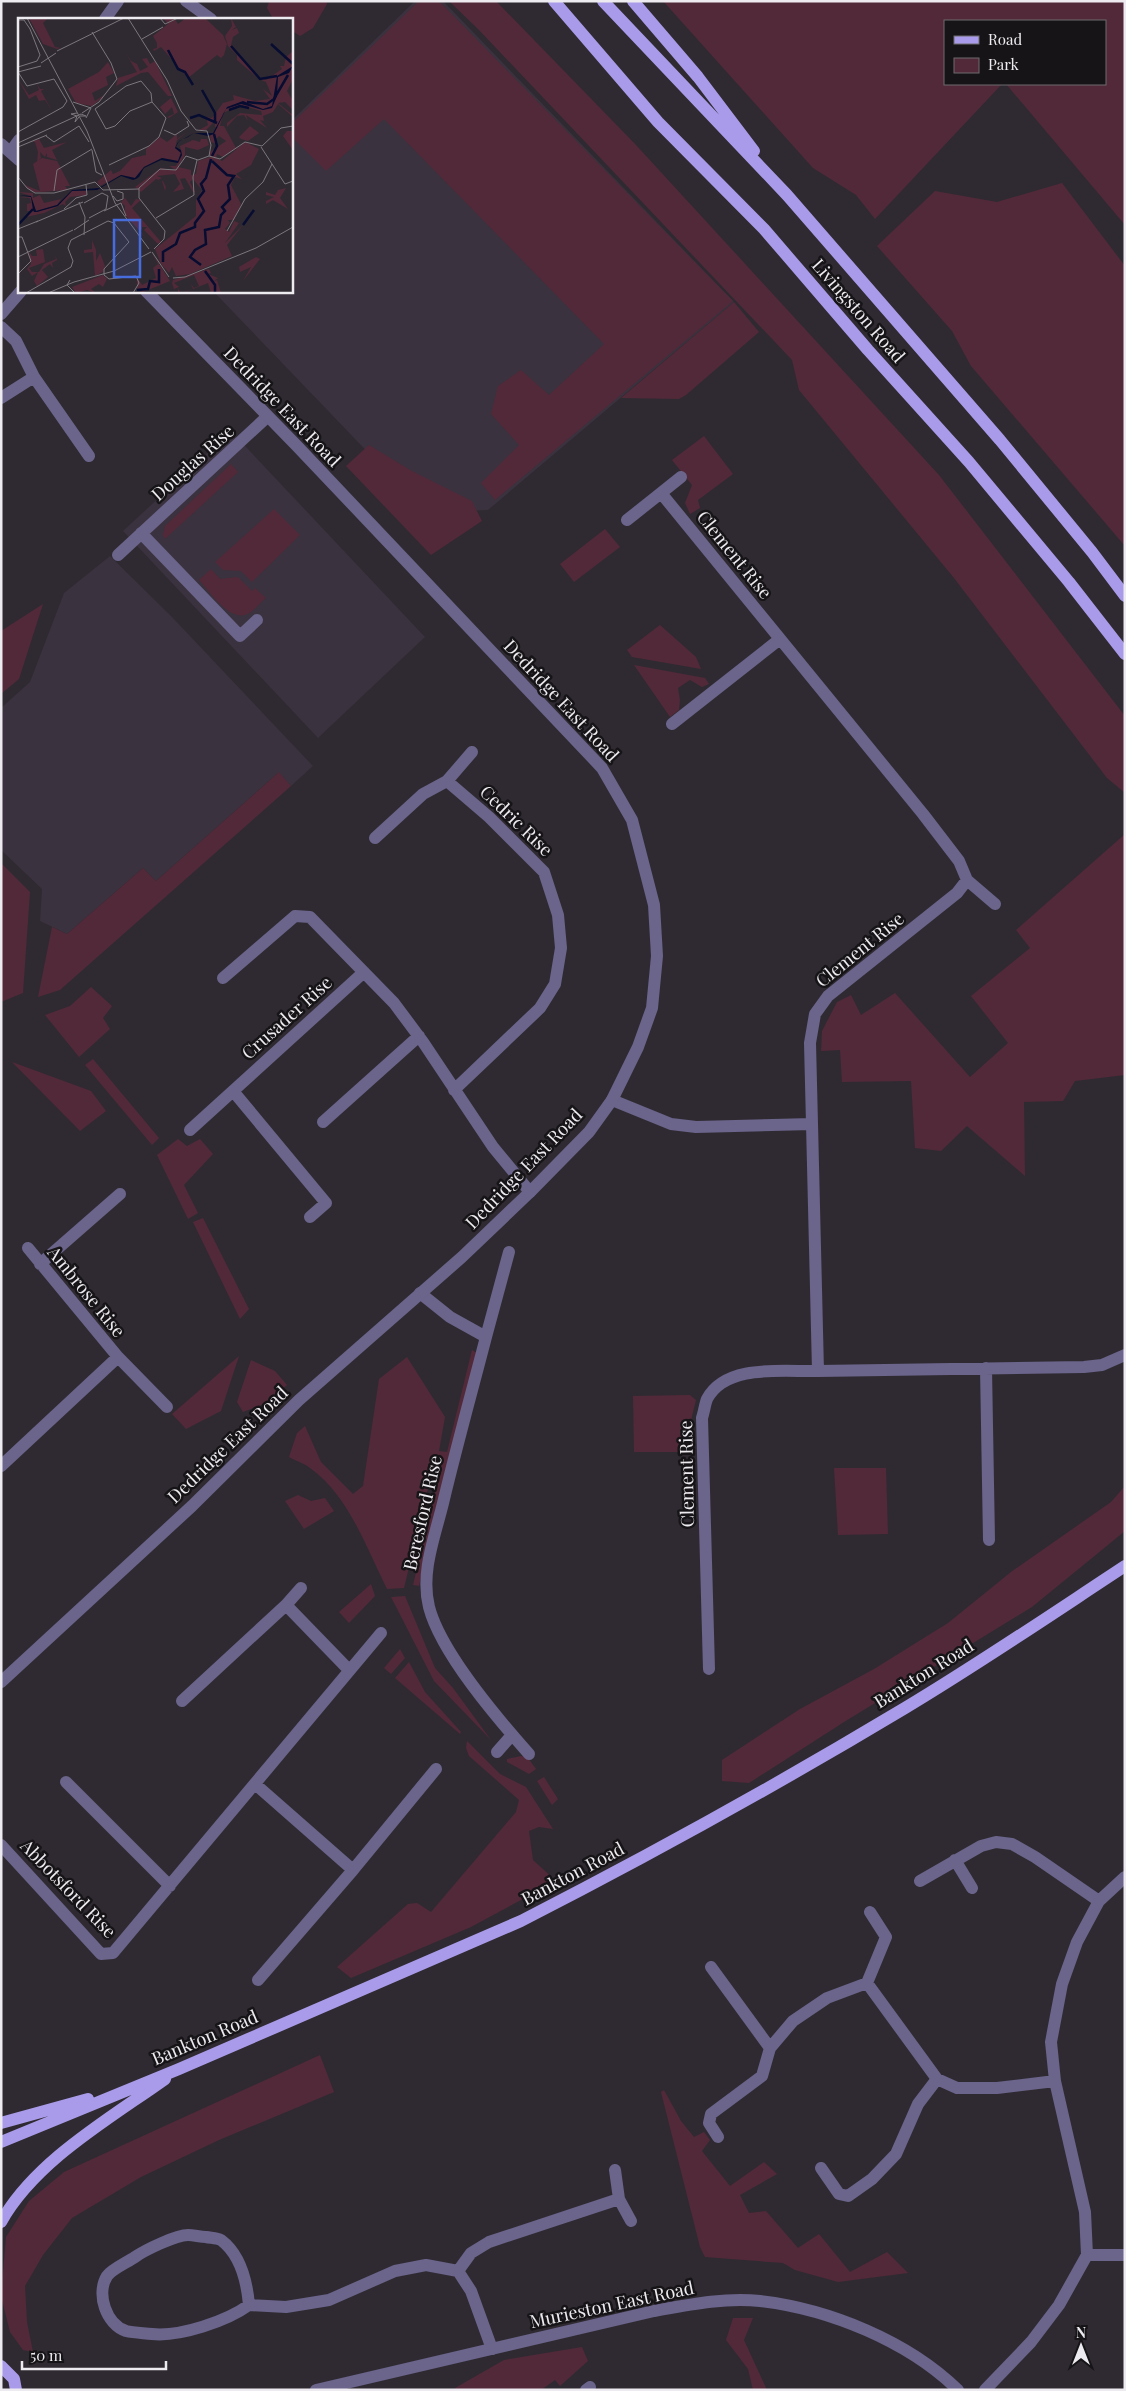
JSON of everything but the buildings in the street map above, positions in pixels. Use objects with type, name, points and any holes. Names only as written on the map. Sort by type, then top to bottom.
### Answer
[{"type":"main road","name":"Livingston Road","points":[[554,1],[658,122],[764,229],[868,350],[969,462],[1069,582],[1125,654]]},
{"type":"main road","name":"Livingston Road","points":[[603,1],[787,195],[1000,440],[1092,552],[1125,596]]},
{"type":"main road","points":[[634,1],[698,77],[787,195]]},
{"type":"main road","name":"Bankton Road","points":[[1,2142],[179,2069],[521,1920],[564,1899],[718,1816],[907,1707],[1125,1566]]},
{"type":"main road","points":[[1,2222],[14,2200],[62,2153],[179,2069]]},
{"type":"main road","points":[[1,2123],[141,2084]]},
{"type":"main road","points":[[1,2366],[15,2385],[27,2390]]},
{"type":"street","points":[[106,18],[118,1]]},
{"type":"street","points":[[186,1],[210,18]]},
{"type":"street","points":[[10,152],[18,141]]},
{"type":"street","points":[[1,314],[20,292]]},
{"type":"street","name":"Dedridge East Road","points":[[3,1676],[192,1506],[299,1400],[462,1257],[589,1132],[612,1100],[638,1047],[652,1008],[657,956],[654,905],[632,820],[602,768],[147,292]]},
{"type":"street","points":[[1,327],[16,342],[34,376],[88,456]]},
{"type":"street","points":[[1,398],[34,376]]},
{"type":"street","name":"Douglas Rise","points":[[118,555],[267,417]]},
{"type":"street","points":[[627,520],[682,477]]},
{"type":"street","name":"Clement Rise","points":[[661,493],[923,814],[959,861],[967,880],[995,904]]},
{"type":"street","points":[[141,533],[240,636],[258,620]]},
{"type":"street","points":[[672,724],[780,639]]},
{"type":"street","points":[[375,838],[423,794],[447,781],[472,752]]},
{"type":"street","name":"Cedric Rise","points":[[447,781],[488,816],[544,872],[558,915],[561,948],[555,984],[540,1008],[454,1090]]},
{"type":"street","name":"Clement Rise","points":[[818,1371],[810,1043],[815,1014],[828,996],[957,893],[967,880]]},
{"type":"street","points":[[223,978],[295,916],[310,917],[394,1003],[419,1036],[493,1147],[530,1192]]},
{"type":"street","name":"Crusader Rise","points":[[190,1130],[364,972]]},
{"type":"street","points":[[323,1122],[419,1036]]},
{"type":"street","points":[[233,1091],[326,1202],[310,1217]]},
{"type":"street","points":[[612,1100],[671,1124],[696,1127],[812,1124]]},
{"type":"street","points":[[40,1264],[120,1194]]},
{"type":"street","name":"Ambrose Rise","points":[[28,1248],[118,1357],[167,1407]]},
{"type":"street","name":"Beresford Rise","points":[[509,1252],[452,1463],[430,1552],[426,1585],[429,1607],[450,1655],[529,1754]]},
{"type":"street","points":[[420,1293],[450,1317],[486,1338]]},
{"type":"street","name":"Clement Rise","points":[[710,1668],[702,1418],[708,1398],[721,1382],[739,1375],[763,1372],[1084,1367],[1102,1365],[1125,1355]]},
{"type":"street","name":"Ambrose Rise","points":[[1,1466],[118,1357]]},
{"type":"street","points":[[986,1368],[989,1540]]},
{"type":"street","points":[[182,1701],[286,1605],[301,1588]]},
{"type":"street","points":[[286,1605],[349,1670]]},
{"type":"street","name":"Abbotsford Rise","points":[[1,1845],[101,1954],[113,1953],[381,1632]]},
{"type":"street","points":[[497,1752],[512,1735]]},
{"type":"street","points":[[258,1980],[353,1870],[436,1769]]},
{"type":"street","points":[[66,1782],[170,1886]]},
{"type":"street","points":[[256,1784],[353,1870]]},
{"type":"street","points":[[920,1881],[981,1846],[996,1842],[1012,1844],[1035,1856],[1099,1901]]},
{"type":"street","points":[[955,1860],[972,1888]]},
{"type":"street","points":[[985,2390],[1031,2342],[1059,2305],[1087,2255],[1085,2212],[1055,2080],[1051,2042],[1062,1984],[1077,1942],[1099,1901],[1125,1877]]},
{"type":"street","points":[[718,2137],[709,2123],[710,2114],[762,2076],[770,2048],[793,2021],[827,1998],[867,1983],[886,1937],[870,1912]]},
{"type":"street","points":[[710,1967],[770,2048]]},
{"type":"street","points":[[867,1983],[936,2079],[957,2088],[997,2088],[1055,2080]]},
{"type":"street","points":[[821,2168],[839,2194],[848,2196],[872,2179],[896,2154],[918,2104],[936,2079]]},
{"type":"street","points":[[615,2170],[619,2198],[631,2221]]},
{"type":"street","points":[[458,2271],[471,2252],[488,2242],[619,2198]]},
{"type":"street","points":[[249,2305],[248,2289],[242,2269],[230,2250],[220,2239],[186,2235],[143,2251],[108,2276],[102,2294],[106,2313],[114,2323],[126,2331],[159,2335],[194,2329],[217,2322],[238,2313],[249,2305],[286,2306],[329,2300],[395,2271],[426,2265],[458,2271],[471,2291],[492,2349]]},
{"type":"street","points":[[1087,2255],[1125,2254]]},
{"type":"street","name":"Murieston East Road","points":[[316,2390],[332,2388],[686,2305],[759,2301],[813,2312],[867,2330],[920,2360],[958,2390]]},
{"type":"shaded area","points":[[415,1],[443,1],[734,302],[488,510],[463,511],[405,491],[214,292],[292,292],[292,120]]},
{"type":"shaded area","points":[[231,431],[425,637],[318,738],[123,531]]},
{"type":"shaded area","points":[[110,556],[172,617],[313,766],[291,786],[278,773],[156,881],[143,868],[67,934],[40,921],[42,889],[1,850],[1,708],[30,682],[64,593]]},
{"type":"green space","points":[[269,1],[326,1],[327,4],[313,28],[300,36],[292,31],[292,18],[272,17],[267,8]]},
{"type":"green space","points":[[419,1],[439,1],[733,301],[495,500],[481,483],[519,445],[491,414],[498,386],[521,370],[549,395],[604,344],[384,119],[326,171],[292,137],[292,123]]},
{"type":"green space","points":[[449,1],[496,1],[636,145],[939,475],[1125,716],[1125,793],[1107,778],[954,578],[799,390],[792,360],[479,30]]},
{"type":"green space","points":[[663,1],[1125,1],[1125,225],[1007,85],[1106,85],[1106,20],[944,20],[944,85],[1001,85],[875,219],[856,195],[813,168]]},
{"type":"green space","points":[[1062,183],[1125,266],[1125,546],[971,366],[952,331],[877,246],[935,191],[997,202]]},
{"type":"green space","points":[[734,302],[759,332],[686,395],[679,399],[621,398]]},
{"type":"green space","points":[[704,436],[733,474],[698,500],[700,508],[690,514],[685,503],[692,485],[672,460]]},
{"type":"green space","points":[[369,445],[410,470],[472,501],[482,521],[431,555],[346,466]]},
{"type":"green space","points":[[231,464],[238,472],[165,539],[163,535],[165,526]]},
{"type":"green space","points":[[274,509],[300,535],[252,582],[241,571],[223,570],[215,562]]},
{"type":"green space","points":[[605,529],[620,547],[574,582],[560,564]]},
{"type":"green space","points":[[211,569],[220,579],[238,577],[252,591],[255,588],[266,598],[251,612],[244,615],[237,615],[229,611],[216,600],[199,580]]},
{"type":"green space","points":[[43,604],[19,679],[1,694],[1,631]]},
{"type":"green space","points":[[660,625],[696,657],[701,669],[632,657],[627,650]]},
{"type":"green space","points":[[634,665],[705,678],[709,684],[702,687],[690,680],[678,688],[679,710],[670,717]]},
{"type":"green space","points":[[279,772],[291,786],[60,990],[38,997],[52,927],[67,934],[143,868],[156,881]]},
{"type":"green space","points":[[1125,834],[1125,1075],[1075,1081],[1063,1101],[1024,1102],[1025,1176],[967,1126],[941,1151],[915,1148],[911,1081],[842,1082],[840,1050],[821,1051],[822,1031],[837,1002],[851,995],[861,1015],[895,993],[970,1077],[1008,1043],[971,996],[1030,948],[1016,930]]},
{"type":"green space","points":[[1,863],[30,892],[23,993],[1,1002]]},
{"type":"green space","points":[[91,987],[112,1006],[103,1018],[110,1029],[79,1057],[45,1015],[70,1006]]},
{"type":"green space","points":[[93,1059],[159,1138],[152,1145],[85,1065]]},
{"type":"green space","points":[[12,1062],[91,1091],[106,1111],[80,1131]]},
{"type":"green space","points":[[178,1139],[187,1146],[200,1139],[213,1154],[184,1185],[198,1213],[188,1219],[157,1155]]},
{"type":"green space","points":[[203,1218],[249,1309],[240,1319],[193,1222]]},
{"type":"green space","points":[[472,1350],[477,1353],[419,1586],[413,1585],[438,1481],[430,1480],[404,1588],[387,1589],[355,1523],[336,1493],[310,1468],[289,1457],[297,1433],[305,1426],[321,1462],[353,1494],[363,1486],[379,1379],[407,1357],[445,1417],[439,1451],[447,1452]]},
{"type":"green space","points":[[239,1356],[221,1411],[186,1429],[172,1414]]},
{"type":"green space","points":[[251,1360],[275,1371],[287,1385],[266,1403],[243,1412],[237,1402]]},
{"type":"green space","points":[[690,1395],[696,1400],[691,1420],[693,1452],[634,1452],[633,1396]]},
{"type":"green space","points":[[834,1468],[886,1468],[888,1534],[838,1535]]},
{"type":"green space","points":[[1125,1486],[1125,1531],[1032,1607],[844,1722],[749,1783],[722,1781],[722,1760],[800,1709],[874,1669],[948,1623],[1011,1572],[1111,1502]]},
{"type":"green space","points":[[298,1495],[311,1501],[325,1498],[334,1511],[304,1529],[285,1501]]},
{"type":"green space","points":[[371,1584],[375,1596],[349,1623],[339,1612]]},
{"type":"green space","points":[[405,1596],[435,1668],[453,1688],[491,1740],[434,1681],[391,1597]]},
{"type":"green space","points":[[400,1649],[405,1658],[391,1674],[384,1668]]},
{"type":"green space","points":[[409,1662],[425,1692],[461,1732],[460,1734],[395,1678]]},
{"type":"green space","points":[[467,1741],[500,1774],[526,1787],[553,1829],[539,1827],[529,1831],[533,1860],[556,1881],[471,1927],[351,1978],[337,1967],[408,1904],[417,1903],[431,1912],[516,1812],[519,1800],[469,1756],[466,1748]]},
{"type":"green space","points":[[521,1756],[528,1758],[536,1769],[529,1774],[507,1762],[507,1759]]},
{"type":"green space","points":[[544,1777],[558,1799],[552,1805],[537,1781]]},
{"type":"green space","points":[[320,2055],[334,2092],[219,2140],[141,2177],[72,2218],[43,2255],[25,2286],[27,2322],[33,2352],[23,2350],[10,2332],[1,2296],[6,2237],[29,2201],[64,2172]]},
{"type":"green space","points":[[664,2090],[681,2121],[694,2137],[704,2132],[710,2140],[702,2151],[730,2186],[764,2162],[777,2174],[740,2195],[749,2213],[766,2211],[798,2248],[819,2234],[850,2272],[887,2252],[908,2273],[838,2282],[795,2270],[783,2263],[705,2257],[700,2247],[661,2092]]},
{"type":"green space","points":[[733,2318],[753,2318],[744,2340],[767,2390],[753,2390],[748,2369],[726,2340]]},
{"type":"green space","points":[[582,2347],[588,2361],[560,2386],[555,2380],[541,2390],[457,2390],[455,2388],[504,2360]]}]
